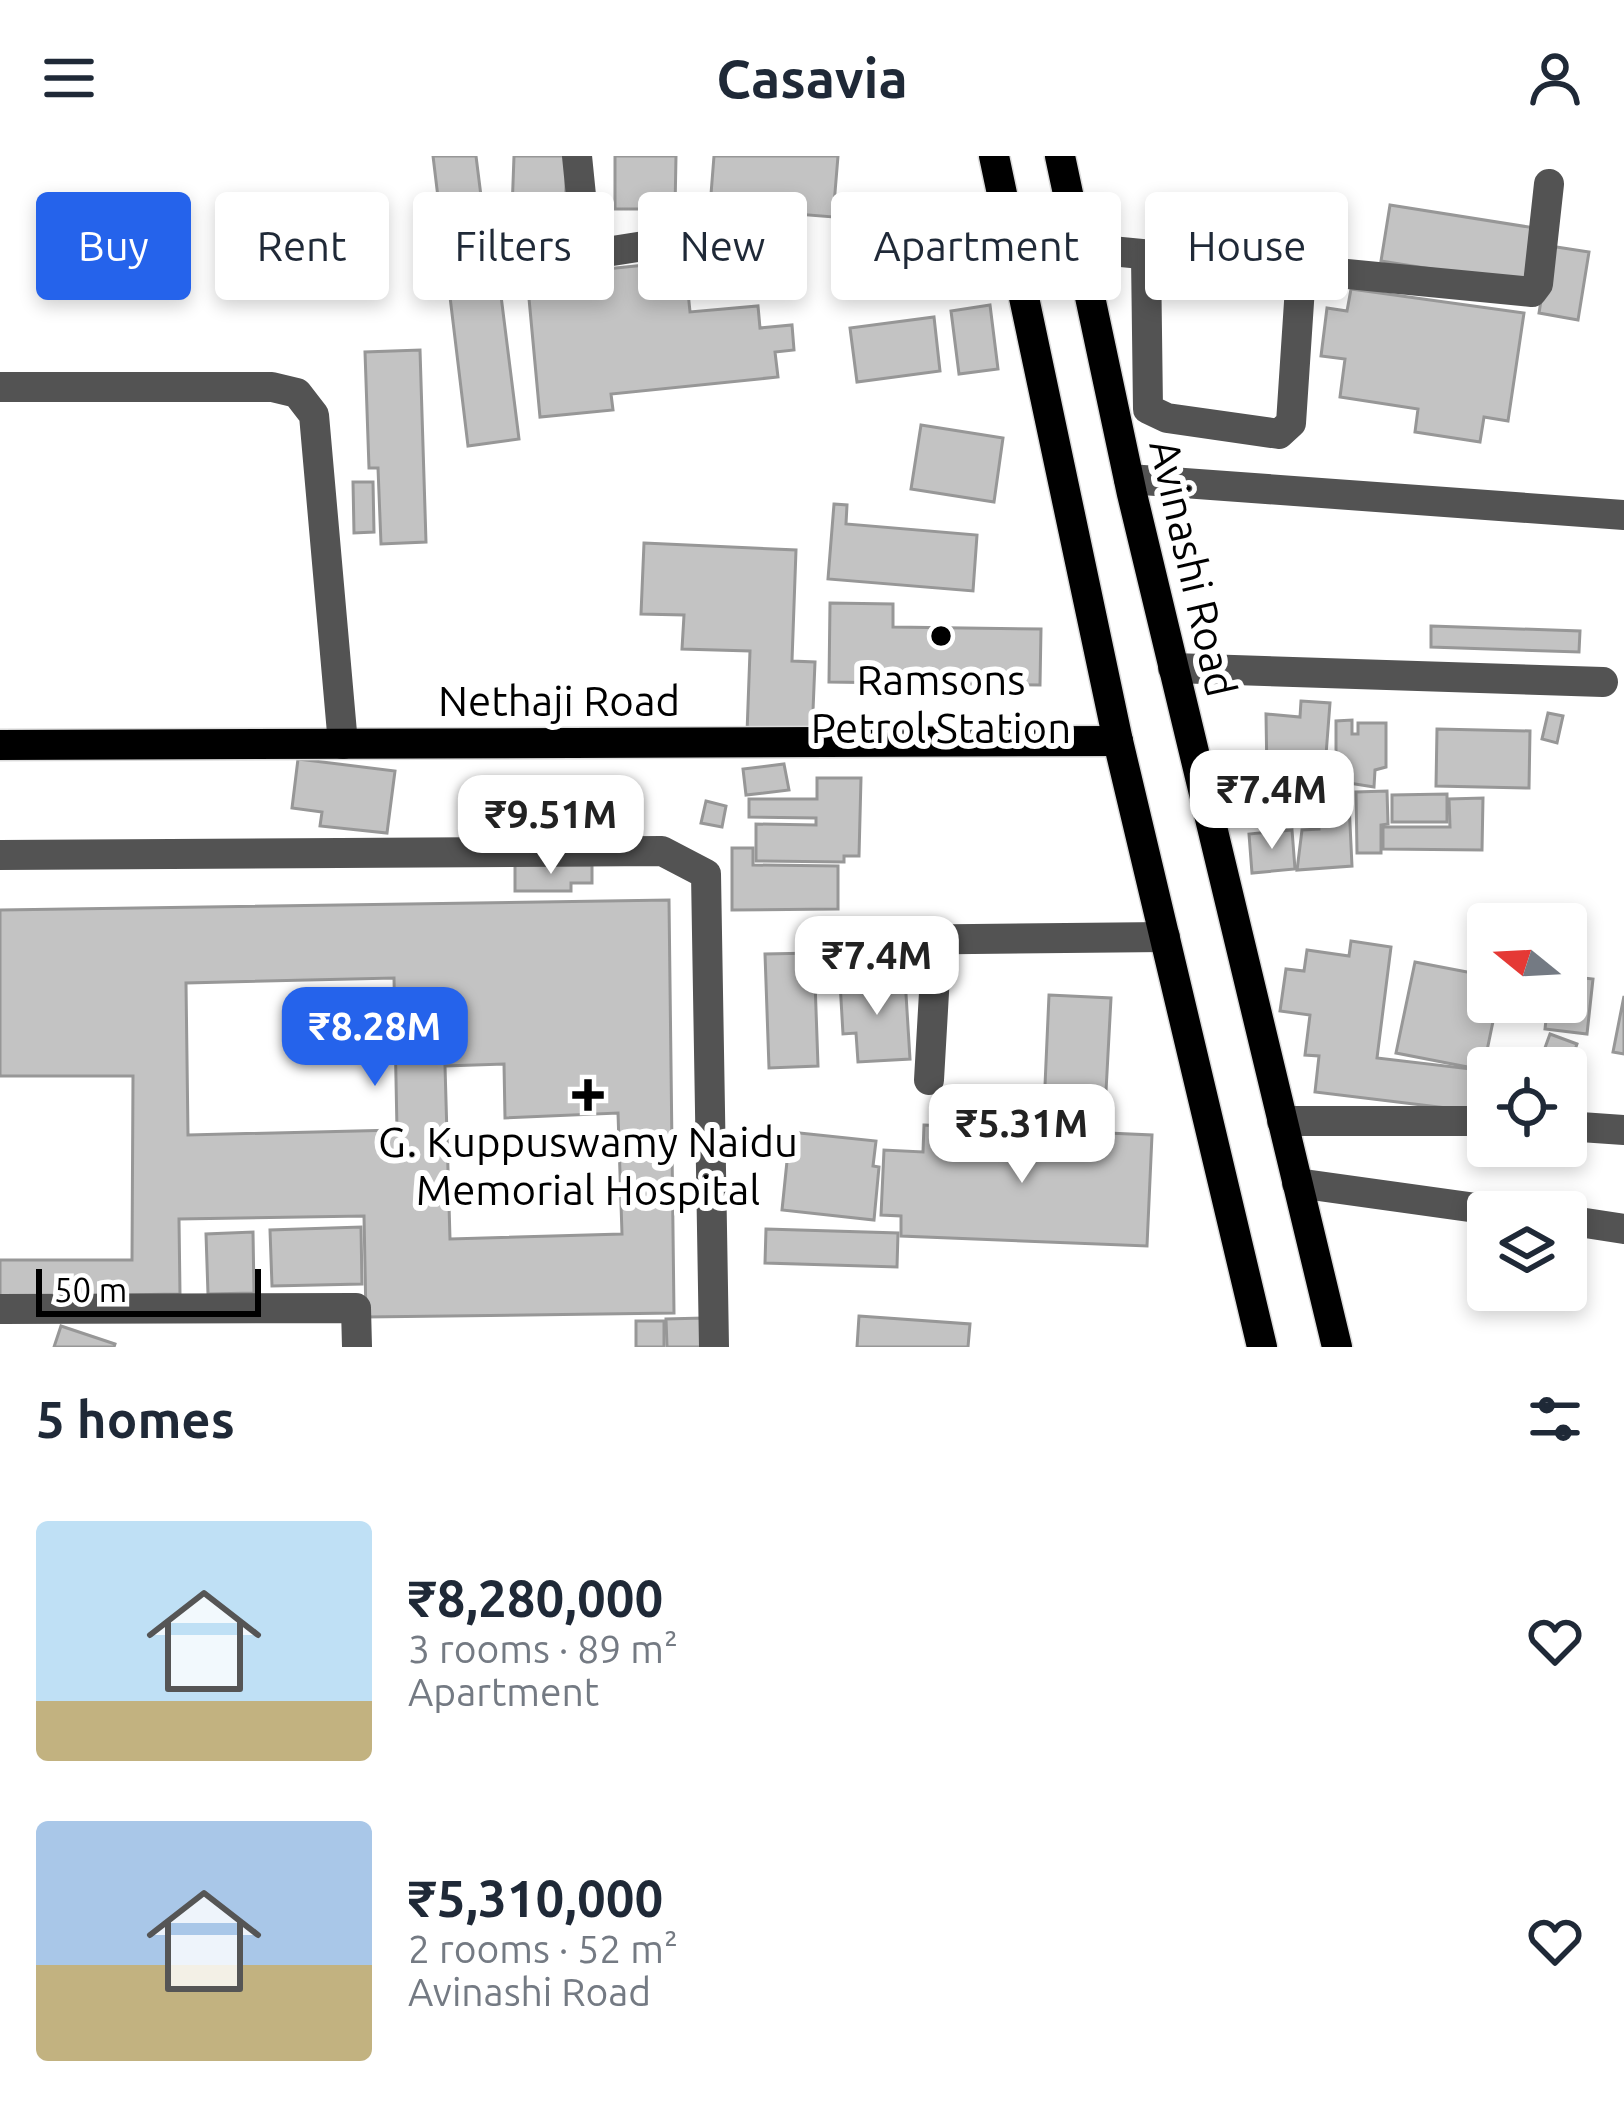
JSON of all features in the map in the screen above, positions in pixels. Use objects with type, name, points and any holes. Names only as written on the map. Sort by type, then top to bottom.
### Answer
[{"type":"main road","points":[[994,156],[1118,741],[1262,1347]]},
{"type":"main road","name":"Avinashi Road","points":[[1060,156],[1068,192]]},
{"type":"main road","name":"Avinashi Road","points":[[1091,300],[1173,668],[1336,1347]]},
{"type":"main road","name":"Nethaji Road","points":[[0,745],[1118,741]]},
{"type":"street","points":[[578,156],[587,255],[638,247]]},
{"type":"street","points":[[1348,276],[1532,292],[1538,284],[1549,184]]},
{"type":"street","points":[[1147,300],[1148,409],[1167,418],[1280,434],[1291,423],[1298,300]]},
{"type":"street","points":[[0,387],[272,387],[297,393],[314,415],[343,744]]},
{"type":"street","points":[[1129,479],[1624,515]]},
{"type":"street","points":[[1173,668],[1603,682]]},
{"type":"street","points":[[0,855],[662,851],[706,874],[714,1347]]},
{"type":"street","points":[[883,940],[1165,937]]},
{"type":"street","points":[[929,1080],[937,940]]},
{"type":"street","points":[[1282,1121],[1467,1121]]},
{"type":"street","points":[[1587,1127],[1624,1130]]},
{"type":"street","points":[[1297,1183],[1467,1207]]},
{"type":"street","points":[[1587,1223],[1624,1228]]},
{"type":"street","points":[[0,1309],[356,1308],[357,1347]]},
{"type":"building","points":[[433,156],[476,156],[480,192],[437,192]]},
{"type":"building","points":[[514,156],[567,156],[566,192],[513,192]]},
{"type":"building","points":[[615,156],[676,156],[675,192],[638,192],[638,209],[615,209]]},
{"type":"building","points":[[714,156],[838,156],[831,217],[807,215],[807,192],[711,192]]},
{"type":"building","points":[[1390,205],[1541,229],[1532,285],[1381,261]]},
{"type":"building","points":[[1550,246],[1589,252],[1578,320],[1539,313]]},
{"type":"building","points":[[638,266],[638,300],[689,300],[690,312],[758,306],[760,328],[792,325],[794,350],[775,352],[778,377],[611,394],[613,410],[540,417],[529,300],[614,300],[614,268]]},
{"type":"building","points":[[1351,289],[1524,313],[1508,421],[1484,417],[1480,442],[1415,432],[1418,409],[1340,397],[1345,359],[1321,356],[1327,308],[1347,311]]},
{"type":"building","points":[[450,300],[502,300],[519,439],[468,446]]},
{"type":"building","points":[[990,305],[998,369],[959,374],[951,311]]},
{"type":"building","points":[[934,317],[940,371],[857,382],[850,328]]},
{"type":"building","points":[[420,350],[426,542],[381,544],[378,468],[369,468],[365,352]]},
{"type":"building","points":[[921,425],[1003,438],[994,502],[911,489]]},
{"type":"building","points":[[353,482],[373,482],[374,532],[354,533]]},
{"type":"building","points":[[834,504],[847,505],[846,524],[977,535],[973,591],[828,579]]},
{"type":"building","points":[[644,543],[796,550],[792,661],[815,662],[812,735],[747,733],[750,651],[682,649],[684,615],[641,614]]},
{"type":"building","points":[[830,603],[893,604],[893,627],[1041,629],[1040,685],[829,682]]},
{"type":"building","points":[[1431,626],[1580,631],[1579,652],[1431,647]]},
{"type":"building","points":[[1301,701],[1330,703],[1324,781],[1267,777],[1266,714],[1300,717]]},
{"type":"building","points":[[1548,713],[1563,716],[1557,743],[1542,739]]},
{"type":"building","points":[[1352,720],[1352,734],[1358,734],[1358,723],[1386,723],[1386,767],[1375,770],[1374,787],[1336,781],[1336,721]]},
{"type":"building","points":[[1437,729],[1530,731],[1529,788],[1436,786]]},
{"type":"building","points":[[298,759],[395,771],[387,833],[320,826],[322,812],[292,808]]},
{"type":"building","points":[[784,764],[789,790],[746,795],[743,769]]},
{"type":"building","points":[[817,778],[861,778],[859,856],[844,856],[844,862],[756,861],[756,824],[816,825],[816,818],[749,817],[749,799],[817,799]]},
{"type":"building","points":[[1387,791],[1388,824],[1381,825],[1381,853],[1357,853],[1356,792]]},
{"type":"building","points":[[1447,794],[1447,822],[1392,822],[1392,795]]},
{"type":"building","points":[[1483,798],[1482,850],[1383,849],[1383,827],[1450,827],[1449,799]]},
{"type":"building","points":[[706,801],[726,806],[722,827],[701,823]]},
{"type":"building","points":[[1349,803],[1352,866],[1297,870],[1302,830],[1319,829],[1318,804]]},
{"type":"building","points":[[1292,830],[1295,869],[1252,873],[1249,834]]},
{"type":"building","points":[[732,848],[753,848],[753,865],[838,866],[838,909],[732,910]]},
{"type":"building","points":[[515,865],[592,865],[592,883],[571,883],[571,891],[515,891]]},
{"type":"building","name":"G. Kuppuswamy Naidu Memorial Hospital","points":[[669,900],[674,1313],[366,1317],[364,1216],[179,1219],[180,1294],[0,1297],[0,1260],[132,1260],[133,1076],[0,1076],[0,910]],"holes":[[[394,978],[397,1130],[188,1135],[186,983]],[[504,1064],[505,1118],[618,1113],[622,1234],[450,1239],[445,1066]]]},
{"type":"building","points":[[869,928],[874,959],[829,967],[824,936]]},
{"type":"building","points":[[1351,941],[1391,947],[1377,1058],[1467,1069],[1467,1110],[1315,1092],[1319,1056],[1305,1055],[1310,1015],[1280,1011],[1286,969],[1304,971],[1307,950],[1349,956]]},
{"type":"building","points":[[814,953],[818,1066],[769,1068],[765,954]]},
{"type":"building","points":[[1415,962],[1467,972],[1467,1023],[1493,1023],[1488,1047],[1467,1047],[1467,1067],[1396,1053]]},
{"type":"building","points":[[905,978],[910,1059],[858,1062],[856,1033],[843,1034],[840,982]]},
{"type":"building","points":[[1587,978],[1593,979],[1587,1034],[1545,1029],[1546,1023],[1587,1023]]},
{"type":"building","points":[[1049,995],[1111,998],[1105,1110],[1044,1108]]},
{"type":"building","points":[[1624,996],[1624,1054],[1613,1052]]},
{"type":"building","points":[[1550,1034],[1577,1044],[1576,1047],[1545,1047]]},
{"type":"building","points":[[924,1125],[1152,1135],[1147,1246],[901,1236],[901,1216],[881,1215],[884,1150],[923,1152]]},
{"type":"building","points":[[790,1132],[876,1141],[873,1166],[879,1167],[874,1220],[782,1210]]},
{"type":"building","points":[[361,1227],[362,1284],[272,1286],[270,1230]]},
{"type":"building","points":[[766,1229],[898,1233],[897,1267],[765,1263]]},
{"type":"building","points":[[253,1232],[254,1293],[208,1294],[206,1234]]},
{"type":"building","points":[[859,1316],[970,1324],[968,1347],[857,1347]]},
{"type":"building","points":[[703,1318],[704,1347],[667,1347],[666,1319]]},
{"type":"building","points":[[636,1321],[664,1321],[664,1347],[636,1347]]},
{"type":"building","points":[[61,1326],[115,1344],[114,1347],[54,1347]]},
{"type":"place","name":"Ramsons Petrol Station","points":[[941,636]]},
{"type":"place","name":"G. Kuppuswamy Naidu Memorial Hospital","points":[[588,1095]]}]
